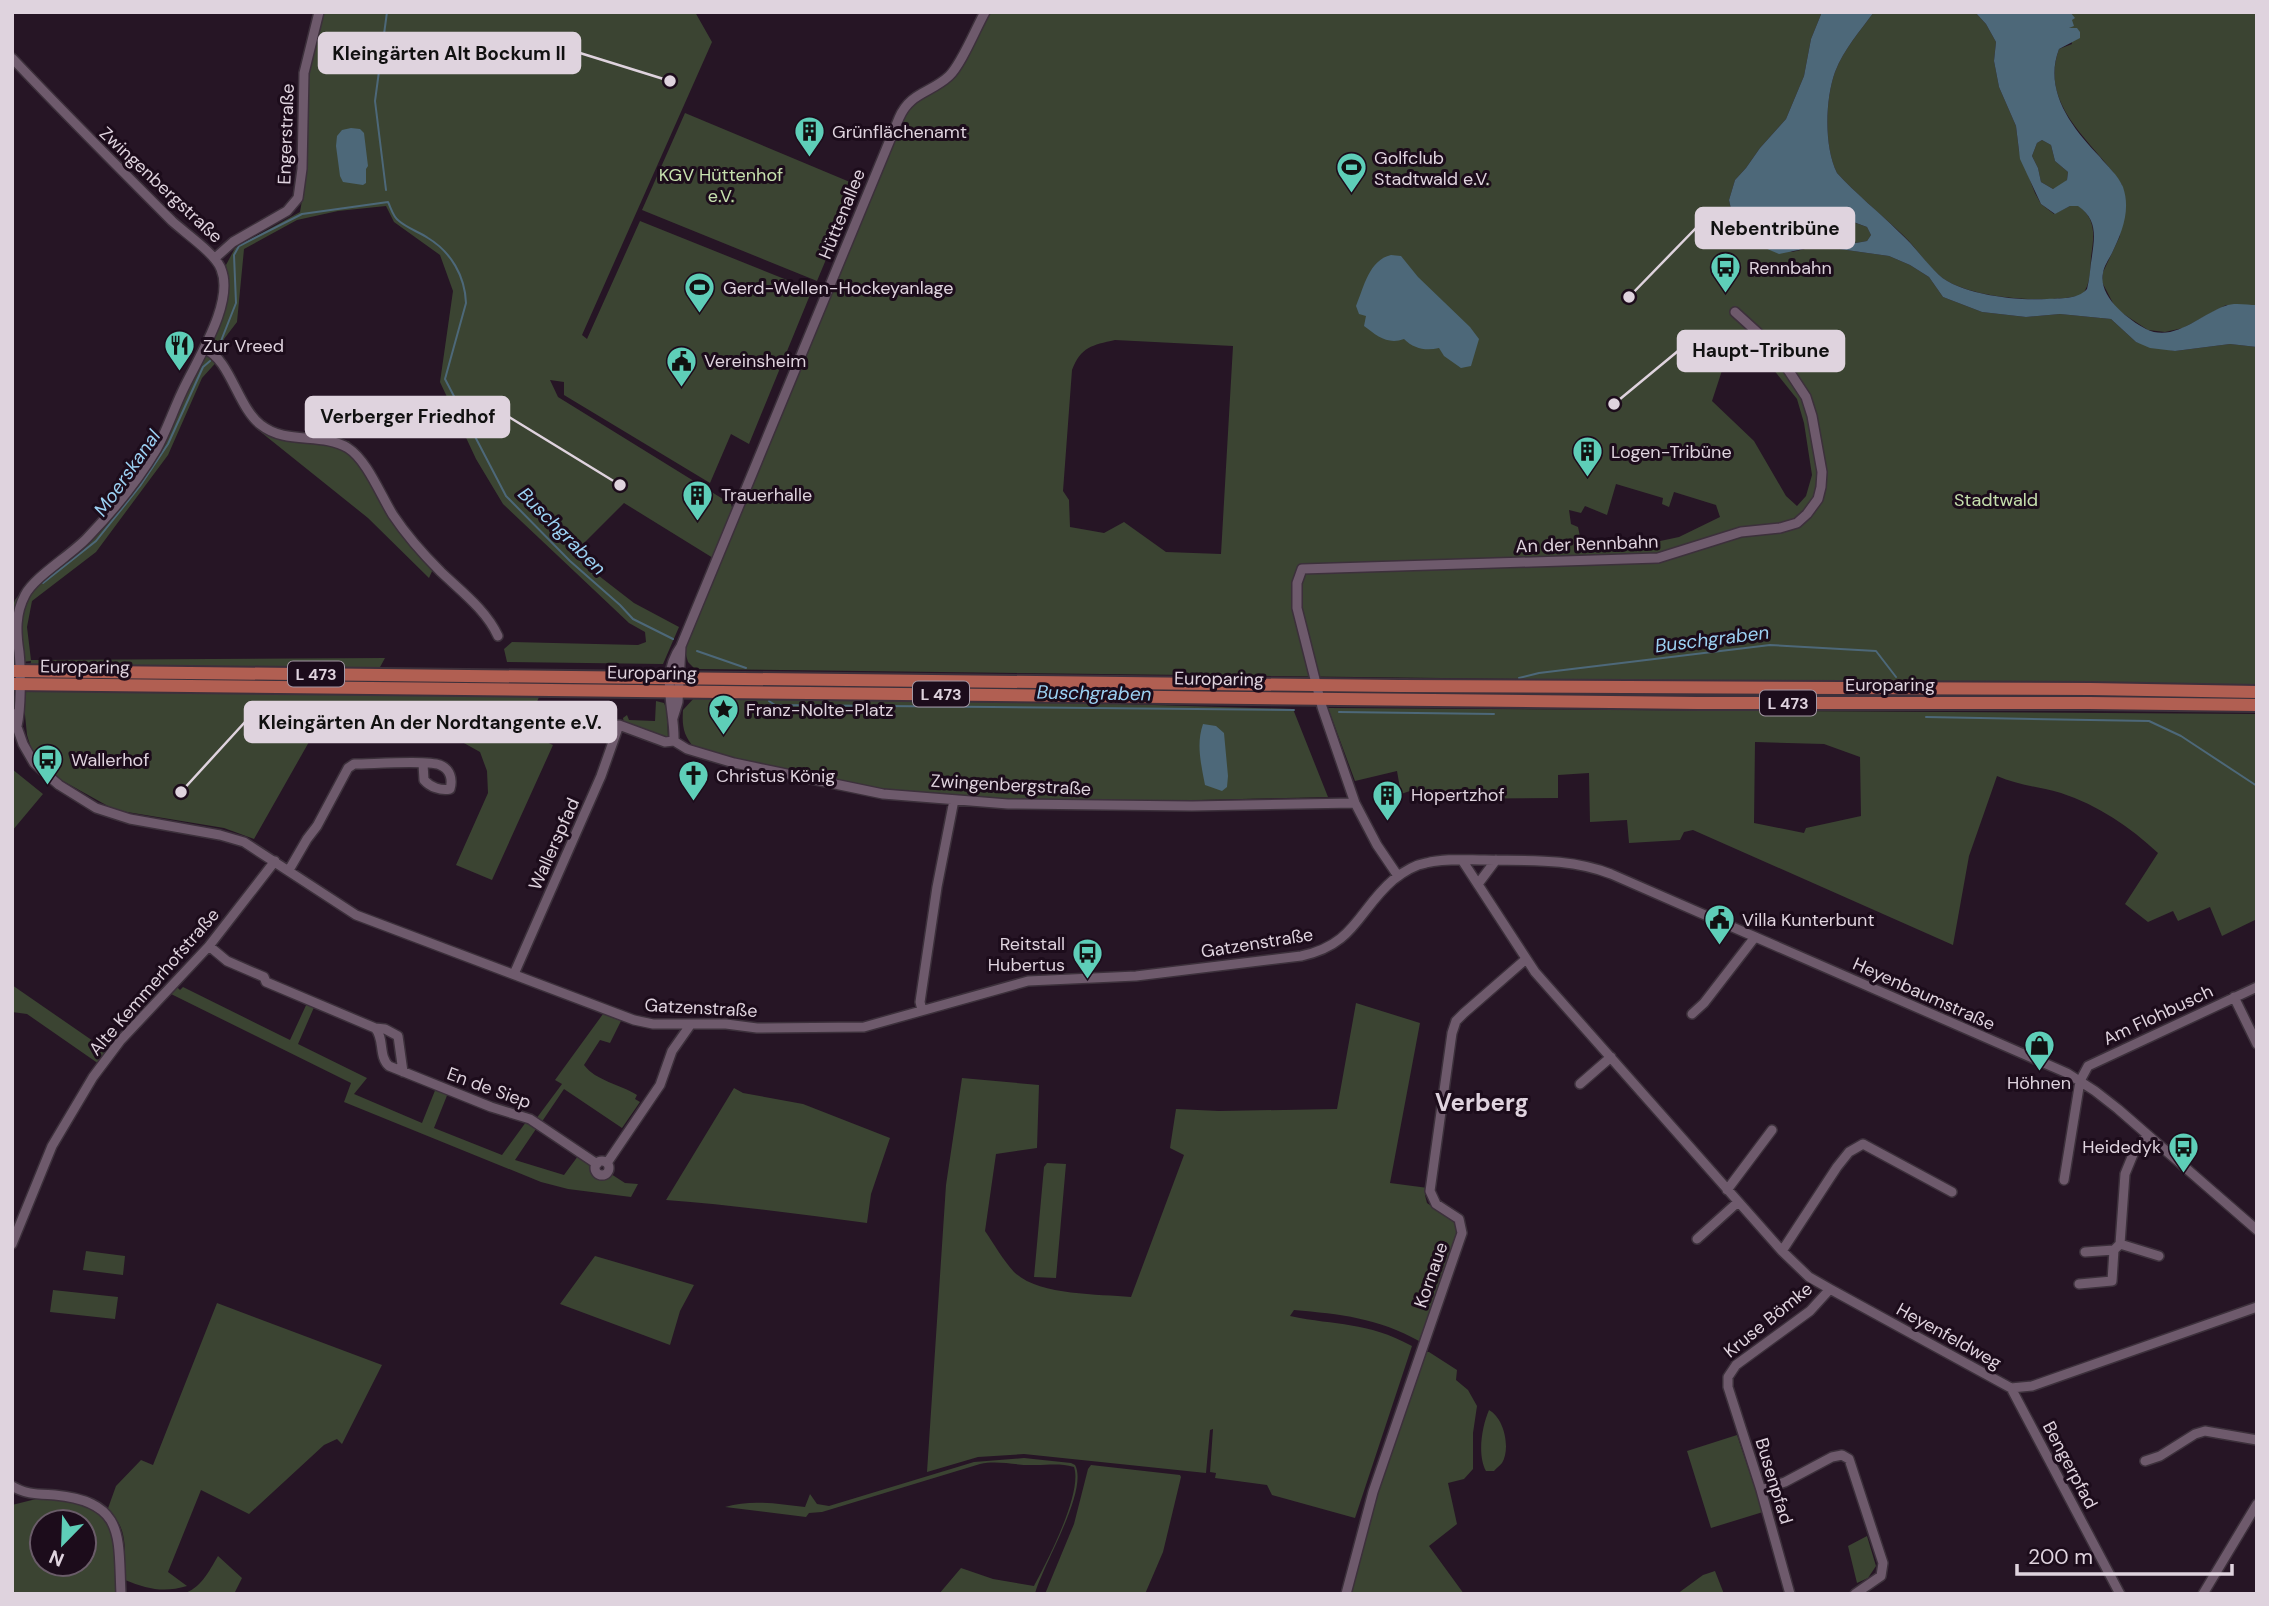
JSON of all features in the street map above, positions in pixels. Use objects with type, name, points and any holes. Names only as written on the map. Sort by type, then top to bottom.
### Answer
[{"type":"main road","name":"Europaring","points":[[16,678],[1319,691],[2091,689],[2257,692]]},
{"type":"main road","name":"Europaring","points":[[1319,691],[1697,703],[2257,705]]},
{"type":"street","name":"Engerstraße","points":[[215,258],[233,242],[287,211],[298,198],[302,169],[304,73],[319,12]]},
{"type":"street","name":"Hüttenallee","points":[[674,684],[672,659],[681,646],[904,107],[912,98],[938,85],[952,74],[985,12]]},
{"type":"street","name":"Zwingenbergstraße","points":[[12,58],[89,139],[215,258],[222,270],[224,286],[205,349],[182,391],[157,449],[138,477],[86,539],[36,581],[25,595],[17,617],[16,640]]},
{"type":"street","name":"An der Rennbahn","points":[[1319,691],[1297,608],[1297,583],[1302,569],[1658,558],[1741,532],[1790,527],[1802,519],[1818,499],[1822,472],[1806,397],[1782,359],[1735,312]]},
{"type":"street","points":[[205,349],[211,351],[250,415],[261,425],[283,436],[337,443],[349,449],[373,479],[405,531],[491,622],[498,636]]},
{"type":"street","points":[[12,656],[16,640]]},
{"type":"street","name":"Gatzenstraße","points":[[16,640],[17,726]]},
{"type":"street","points":[[674,684],[668,701],[673,719],[674,741]]},
{"type":"street","points":[[1319,691],[1355,803],[1377,845],[1398,876]]},
{"type":"street","name":"Gatzenstraße","points":[[12,713],[26,750],[40,769],[59,785],[96,808],[130,819],[237,840],[250,845],[356,915],[641,1022],[757,1028],[858,1028],[1014,983],[1136,976],[1308,954],[1332,945],[1345,936],[1387,886],[1398,876],[1425,863]]},
{"type":"street","name":"Zwingenbergstraße","points":[[619,725],[665,742],[674,741],[701,754],[764,771],[883,794],[1008,804],[1166,806],[1355,803]]},
{"type":"street","name":"Wallerspfad","points":[[514,974],[601,776],[619,725]]},
{"type":"street","points":[[289,870],[317,826],[348,768],[354,764],[423,764]]},
{"type":"street","points":[[922,1010],[920,1002],[937,887],[954,800]]},
{"type":"street","name":"Heyenbaumstraße","points":[[1425,863],[1462,860],[1552,861],[1588,866],[1755,937],[2080,1081],[2148,1135],[2257,1230]]},
{"type":"street","name":"Heyenfeldweg","points":[[1462,860],[1525,960],[1782,1251],[1810,1277],[1830,1289],[2011,1388],[2032,1386],[2257,1307]]},
{"type":"street","points":[[1478,884],[1496,860]]},
{"type":"street","name":"Alte Kemmerhofstraße","points":[[12,1244],[43,1166],[93,1077],[120,1041],[209,946],[275,861]]},
{"type":"street","points":[[1692,1014],[1704,1003],[1755,937]]},
{"type":"street","points":[[209,946],[227,961],[264,977],[266,982],[375,1028],[397,1034],[403,1072]]},
{"type":"street","name":"Kornaue","points":[[1346,1594],[1373,1492],[1462,1233],[1458,1219],[1436,1204],[1430,1191],[1452,1032],[1456,1021],[1464,1013],[1525,960]]},
{"type":"street","name":"Am Flohbusch","points":[[2080,1081],[2088,1066],[2094,1062],[2257,987]]},
{"type":"street","points":[[2235,997],[2257,1044]]},
{"type":"street","name":"En de Siep","points":[[375,1028],[380,1034],[386,1065],[491,1107],[530,1119],[597,1164],[596,1172],[604,1175],[610,1169],[607,1163],[660,1085],[672,1051],[691,1024]]},
{"type":"street","points":[[1580,1084],[1611,1057]]},
{"type":"street","points":[[2064,1180],[2080,1081]]},
{"type":"street","points":[[1727,1190],[1772,1130]]},
{"type":"street","points":[[2079,1284],[2112,1281],[2125,1174],[2134,1152],[2148,1135]]},
{"type":"street","points":[[1782,1251],[1837,1167],[1849,1152],[1863,1144],[1952,1192]]},
{"type":"street","points":[[1697,1239],[1738,1202]]},
{"type":"street","points":[[2084,1252],[2117,1247],[2158,1256]]},
{"type":"street","name":"Kruse Bömke","points":[[1728,1377],[1736,1365],[1810,1311],[1830,1289]]},
{"type":"street","name":"Busenpfad","points":[[1728,1377],[1728,1387],[1790,1594]]},
{"type":"street","name":"Bengerpfad","points":[[2011,1388],[2120,1594]]},
{"type":"street","points":[[2145,1461],[2160,1456],[2195,1434],[2205,1431],[2257,1440]]},
{"type":"street","points":[[1761,1490],[1785,1482],[1832,1457],[1842,1455],[1849,1459],[1883,1563],[1881,1576],[1855,1594]]},
{"type":"street","points":[[12,1486],[30,1494],[83,1500],[109,1517],[118,1536],[121,1594]]},
{"type":"street","points":[[2203,1594],[2257,1504]]},
{"type":"green space","points":[[321,12],[695,12],[712,42],[582,335],[587,339],[640,221],[812,290],[749,444],[731,434],[710,483],[564,395],[564,382],[550,380],[558,397],[731,504],[733,511],[713,558],[624,503],[572,555],[634,603],[679,627],[663,664],[507,662],[504,649],[512,642],[638,645],[646,642],[645,632],[629,623],[503,504],[476,459],[440,382],[453,291],[440,255],[394,222],[386,206],[338,211],[297,220],[244,249],[237,322],[224,339],[221,357],[202,378],[168,455],[96,552],[32,601],[27,627],[31,660],[385,658],[367,691],[540,695],[535,706],[535,715],[546,725],[540,739],[553,745],[492,880],[456,865],[488,793],[487,771],[480,752],[437,728],[318,726],[254,839],[224,828],[115,810],[54,776],[31,748],[27,735],[24,705],[31,661],[12,663],[12,609],[15,600],[25,587],[82,539],[149,455],[202,341],[213,343],[228,288],[226,265],[235,248],[300,212],[304,189],[307,77]]},
{"type":"green space","name":"Stadtwald","points":[[989,12],[1822,12],[1811,39],[1804,76],[1786,119],[1735,180],[1729,200],[1733,218],[1792,252],[1818,246],[1889,256],[1929,277],[1943,297],[1982,312],[2026,317],[2060,314],[2111,319],[2136,342],[2175,351],[2230,344],[2257,347],[2257,688],[695,669],[688,662],[684,648],[909,103],[953,79]],"holes":[[[1733,337],[1750,340],[1797,399],[1804,423],[1812,475],[1806,496],[1797,506],[1786,496],[1754,441],[1712,401]],[[1115,340],[1233,346],[1221,554],[1166,552],[1124,522],[1104,533],[1070,527],[1069,500],[1063,491],[1072,370],[1079,356],[1094,346]],[[1616,484],[1663,498],[1662,504],[1669,507],[1674,492],[1716,505],[1720,517],[1679,537],[1646,544],[1582,546],[1578,527],[1571,524],[1569,510],[1581,513],[1585,506],[1607,515]]]},
{"type":"green space","points":[[1874,12],[1975,12],[1986,24],[1996,42],[1994,61],[1999,87],[2016,126],[2019,151],[2035,193],[2041,204],[2054,214],[2078,205],[2091,223],[2093,235],[2090,277],[2082,295],[2050,299],[2009,298],[1952,284],[1935,272],[1904,236],[1837,173],[1828,137],[1829,96],[1835,72],[1843,56]]},
{"type":"green space","points":[[2070,12],[2257,12],[2257,305],[2226,305],[2183,328],[2165,332],[2148,330],[2115,307],[2102,282],[2103,272],[2120,236],[2122,185],[2073,123],[2056,89],[2055,70],[2059,49],[2072,44]]},
{"type":"green space","name":"KGV Hüttenhof e.V.","points":[[685,113],[857,185],[817,281],[642,210]]},
{"type":"green space","points":[[2042,140],[2051,145],[2055,161],[2068,172],[2067,180],[2053,189],[2041,182],[2032,156],[2037,143]]},
{"type":"green space","points":[[1847,220],[1867,227],[1871,235],[1867,241],[1856,243],[1839,236],[1840,224]]},
{"type":"green space","points":[[266,425],[284,434],[349,441],[365,463],[360,467],[395,523],[433,569],[429,578],[368,518],[257,429]]},
{"type":"green space","points":[[695,697],[1018,701],[1293,709],[1328,797],[1035,800],[889,790],[817,778],[699,750],[691,744],[683,725],[683,710]]},
{"type":"green space","points":[[656,701],[664,703],[667,710],[668,738],[624,723],[623,718],[627,715],[629,720],[655,721]]},
{"type":"green space","points":[[1328,708],[2257,714],[2257,919],[2222,936],[2210,907],[2178,921],[2173,911],[2148,922],[2125,904],[2158,853],[2101,810],[2061,793],[1997,776],[1969,856],[1953,945],[1693,830],[1684,832],[1680,840],[1629,843],[1627,820],[1590,822],[1589,773],[1558,775],[1558,798],[1415,799],[1410,791],[1401,794],[1397,771],[1355,781]],"holes":[[[1755,742],[1824,744],[1860,757],[1861,816],[1806,828],[1804,833],[1754,823]]]},
{"type":"green space","points":[[12,769],[43,794],[12,831]]},
{"type":"green space","points":[[12,985],[109,1052],[99,1064],[27,1014],[12,1012]]},
{"type":"green space","points":[[177,987],[180,990],[183,987],[290,1040],[308,1001],[315,1005],[298,1044],[367,1078],[354,1094],[422,1123],[436,1088],[448,1093],[434,1128],[502,1155],[526,1122],[538,1126],[515,1160],[564,1175],[578,1156],[591,1165],[598,1178],[606,1178],[611,1174],[625,1183],[638,1184],[631,1197],[568,1189],[541,1182],[344,1102],[351,1083],[169,993]]},
{"type":"green space","points":[[1356,1003],[1420,1023],[1390,1183],[1428,1188],[1425,1195],[1427,1203],[1457,1224],[1457,1236],[1419,1341],[1389,1327],[1358,1318],[1294,1310],[1290,1316],[1366,1328],[1412,1346],[1355,1518],[1272,1495],[1267,1485],[1215,1478],[1216,1473],[1210,1472],[1213,1429],[1210,1430],[1206,1473],[1024,1454],[978,1457],[927,1472],[946,1185],[962,1078],[1039,1085],[1037,1148],[996,1154],[985,1231],[1006,1262],[1014,1272],[1038,1286],[1069,1292],[1131,1297],[1184,1155],[1170,1148],[1176,1109],[1337,1109]]},
{"type":"green space","points":[[603,1014],[621,1021],[610,1043],[600,1040],[584,1065],[602,1079],[637,1095],[635,1099],[640,1102],[622,1128],[564,1089],[541,1123],[536,1119],[562,1084],[555,1080]]},
{"type":"green space","points":[[734,1088],[743,1093],[803,1104],[890,1138],[871,1194],[867,1223],[666,1200]]},
{"type":"green space","points":[[1047,1163],[1066,1164],[1056,1278],[1034,1277],[1044,1167]]},
{"type":"green space","points":[[86,1251],[125,1256],[123,1275],[83,1270]]},
{"type":"green space","points":[[595,1256],[694,1285],[680,1311],[670,1345],[560,1304]]},
{"type":"green space","points":[[53,1290],[118,1297],[115,1319],[50,1312]]},
{"type":"green space","points":[[217,1303],[382,1365],[342,1444],[337,1439],[324,1445],[249,1514],[201,1490],[168,1572],[187,1586],[163,1590],[148,1588],[125,1580],[123,1533],[114,1517],[107,1511],[116,1486],[141,1460],[153,1465]]},
{"type":"green space","points":[[1423,1352],[1429,1352],[1457,1370],[1456,1380],[1468,1390],[1477,1406],[1473,1433],[1473,1469],[1464,1479],[1448,1483],[1457,1524],[1429,1546],[1464,1594],[1348,1594],[1386,1461]]},
{"type":"green space","points":[[1489,1410],[1499,1420],[1506,1442],[1505,1457],[1494,1471],[1486,1471],[1481,1449]]},
{"type":"green space","points":[[1737,1435],[1763,1512],[1711,1528],[1687,1451]]},
{"type":"green space","points":[[1024,1458],[1071,1463],[1075,1465],[1078,1477],[1070,1509],[1035,1594],[939,1594],[961,1568],[993,1579],[1034,1586],[1069,1509],[1075,1478],[1074,1467],[980,1464],[822,1512],[809,1513],[806,1517],[725,1507],[755,1503],[805,1507],[810,1494],[817,1504],[829,1506],[974,1462]]},
{"type":"green space","points":[[1091,1465],[1181,1477],[1163,1552],[1145,1594],[1045,1594],[1074,1524]]},
{"type":"green space","points":[[37,1497],[71,1501],[93,1508],[28,1508],[28,1578],[98,1578],[98,1511],[103,1514],[110,1522],[117,1547],[118,1594],[12,1594],[12,1505]]},
{"type":"green space","points":[[1867,1536],[1876,1566],[1868,1578],[1857,1583],[1848,1546]]},
{"type":"green space","points":[[218,1556],[242,1578],[234,1594],[182,1594],[199,1584]]},
{"type":"green space","points":[[1715,1571],[1724,1594],[1677,1594],[1703,1575]]},
{"type":"water","points":[[1822,12],[1874,12],[1843,56],[1835,72],[1829,96],[1827,123],[1830,150],[1837,173],[1844,181],[1949,282],[1975,292],[2006,298],[2068,298],[2087,289],[2094,241],[2092,222],[2078,206],[2070,206],[2055,214],[2041,204],[2020,159],[2016,126],[1999,87],[1994,61],[1996,42],[1986,24],[1975,12],[2070,12],[2075,18],[2072,20],[2074,26],[2069,28],[2077,28],[2080,38],[2059,49],[2055,65],[2058,94],[2071,121],[2118,179],[2125,196],[2126,212],[2122,229],[2103,273],[2103,282],[2109,298],[2131,319],[2156,332],[2177,330],[2229,305],[2257,305],[2257,347],[2230,344],[2175,351],[2150,348],[2136,342],[2111,319],[2060,314],[2026,317],[1982,312],[1943,297],[1929,277],[1889,256],[1818,246],[1779,254],[1758,245],[1733,218],[1729,200],[1735,180],[1786,119],[1804,76],[1811,39]],"holes":[[[2042,140],[2051,145],[2055,161],[2068,172],[2067,180],[2053,189],[2041,182],[2032,156],[2037,143]],[[1848,220],[1867,227],[1871,235],[1867,241],[1856,243],[1839,236],[1840,224]]]},
{"type":"water","points":[[360,129],[364,133],[368,166],[366,183],[363,185],[343,182],[340,176],[337,136],[342,130]]},
{"type":"water","points":[[1391,255],[1401,256],[1479,339],[1471,366],[1461,368],[1444,356],[1439,348],[1420,348],[1404,339],[1388,340],[1364,326],[1366,316],[1359,314],[1356,306],[1372,268],[1377,262]]},
{"type":"water","points":[[1203,724],[1216,726],[1224,733],[1228,776],[1227,787],[1222,791],[1205,785],[1200,747]]},
{"type":"waterway","points":[[386,190],[375,101],[387,12]]},
{"type":"waterway","name":"Buschgraben","points":[[219,346],[236,303],[234,255],[239,246],[302,214],[388,202],[397,219],[444,250],[460,274],[466,303],[445,379],[506,496],[570,561],[633,619],[673,639]]},
{"type":"waterway","name":"Moerskanal","points":[[43,583],[96,541],[140,486],[168,444],[203,367],[210,361]]},
{"type":"waterway","name":"Buschgraben","points":[[1519,678],[1539,673],[1770,645],[1876,651],[1896,677]]},
{"type":"waterway","name":"Buschgraben","points":[[697,651],[746,668]]},
{"type":"waterway","name":"Buschgraben","points":[[769,701],[775,705],[1294,710]]},
{"type":"waterway","name":"Buschgraben","points":[[1339,712],[1494,714]]},
{"type":"waterway","name":"Buschgraben","points":[[1926,717],[2149,721],[2181,736],[2257,786]]},
{"type":"place","name":"Kleingärten Alt Bockum II","points":[[670,81]]},
{"type":"place","name":"Grünflächenamt","points":[[809,159]]},
{"type":"place","name":"Golfclub Stadtwald e.V.","points":[[1351,195]]},
{"type":"place","name":"Rennbahn","points":[[1726,295]]},
{"type":"place","name":"Nebentribüne","points":[[1629,297]]},
{"type":"place","name":"Gerd-Wellen-Hockeyanlage","points":[[700,315]]},
{"type":"place","name":"Zur Vreed","points":[[180,373]]},
{"type":"place","name":"Vereinsheim","points":[[681,388]]},
{"type":"place","name":"Haupt-Tribune","points":[[1614,404]]},
{"type":"place","name":"Logen-Tribüne","points":[[1588,479]]},
{"type":"place","name":"Verberger Friedhof","points":[[620,485]]},
{"type":"place","name":"Trauerhalle","points":[[698,522]]},
{"type":"place","name":"Franz-Nolte-Platz","points":[[723,737]]},
{"type":"place","name":"Wallerhof","points":[[48,787]]},
{"type":"place","name":"Kleingärten An der Nordtangente e.V.","points":[[181,792]]},
{"type":"place","name":"Christus König","points":[[693,803]]},
{"type":"place","name":"Hopertzhof","points":[[1388,822]]},
{"type":"place","name":"Villa Kunterbunt","points":[[1719,947]]},
{"type":"place","name":"Reitstall Hubertus","points":[[1088,981]]},
{"type":"place","name":"Höhnen","points":[[2039,1072]]},
{"type":"place","name":"Heidedyk","points":[[2184,1174]]},
{"type":"district","name":"Verberg","points":[[1482,1102]]}]
